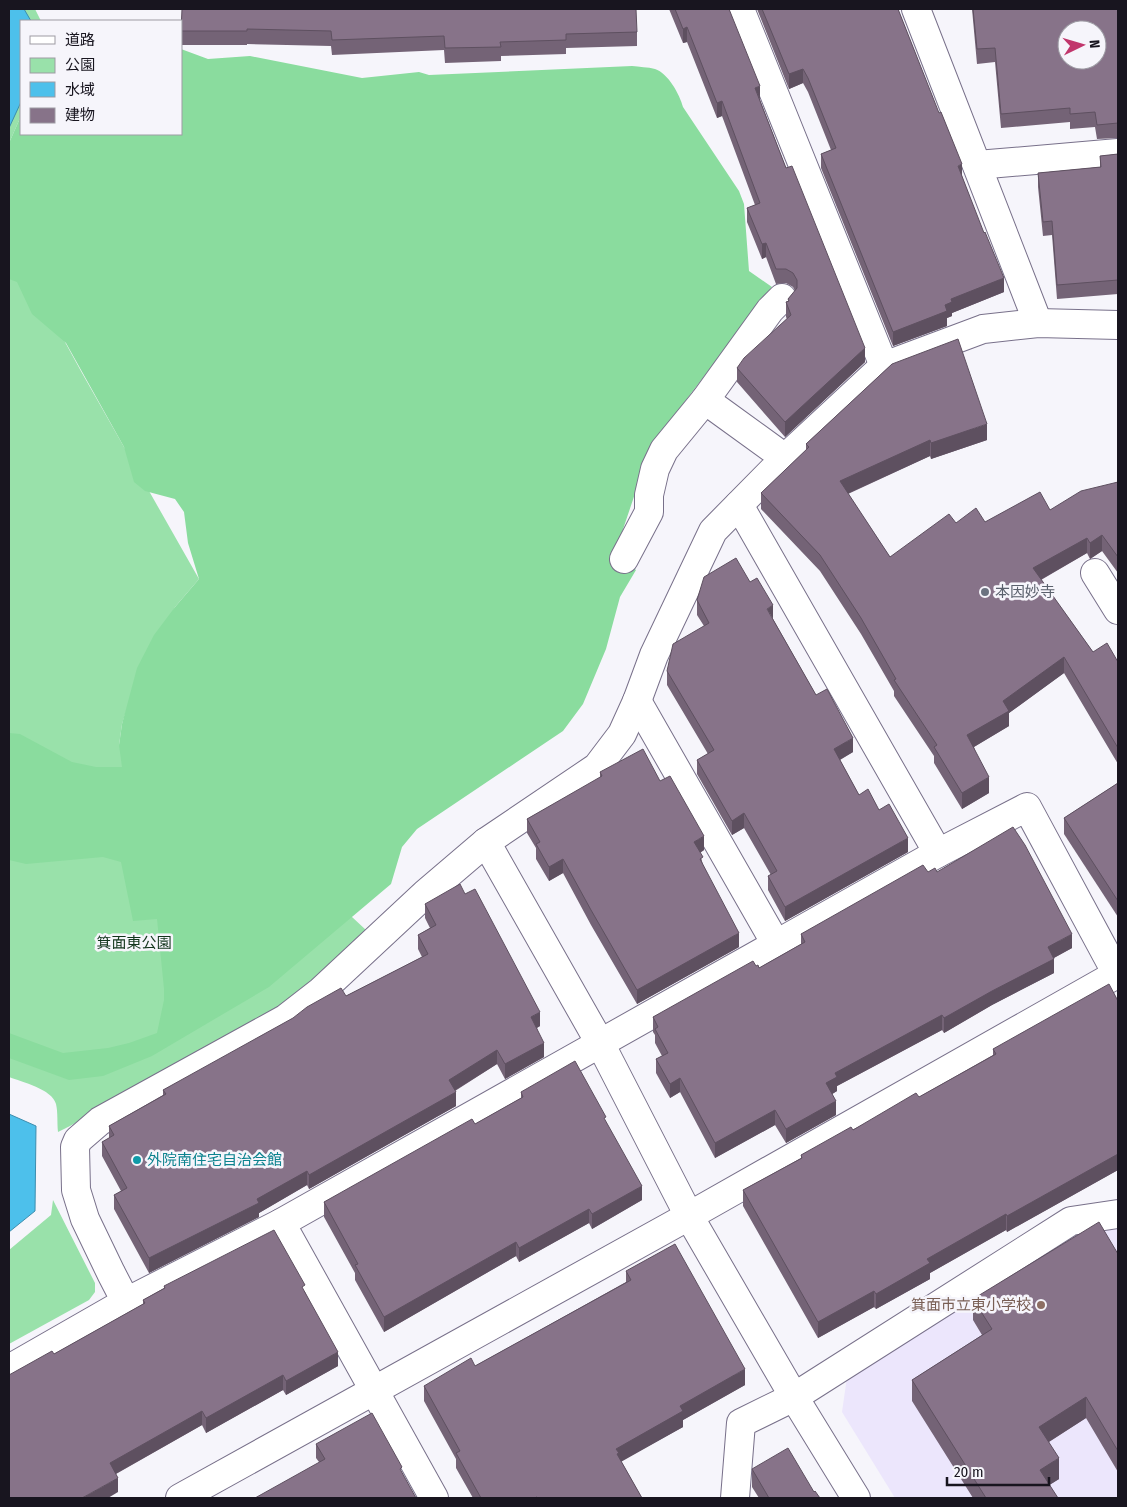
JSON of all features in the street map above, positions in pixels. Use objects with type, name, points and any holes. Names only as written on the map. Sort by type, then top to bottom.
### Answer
[{"type":"street","points":[[740,9],[884,366]]},
{"type":"street","points":[[916,9],[1038,323]]},
{"type":"street","points":[[977,165],[1118,152]]},
{"type":"street","points":[[624,559],[649,512],[649,495],[655,469],[664,450],[705,400],[770,310],[782,298]]},
{"type":"street","points":[[126,1302],[85,1219],[76,1190],[75,1147],[78,1140],[100,1121],[285,1019],[321,991],[424,894],[486,842],[597,767],[622,734],[637,701],[654,655],[713,531],[785,458],[884,366],[983,329],[1038,323],[1118,325]]},
{"type":"street","points":[[705,400],[785,458]]},
{"type":"street","points":[[739,505],[938,853]]},
{"type":"street","points":[[1095,573],[1118,610]]},
{"type":"street","points":[[637,701],[776,944]]},
{"type":"street","points":[[9,1369],[126,1302],[281,1222],[938,853],[1027,807],[1118,974],[689,1216],[180,1498]]},
{"type":"street","points":[[486,842],[600,1044],[689,1216],[794,1397],[856,1498]]},
{"type":"street","points":[[735,1498],[741,1423],[794,1397],[1070,1221],[1118,1214]]},
{"type":"street","points":[[281,1222],[434,1498]]},
{"type":"shaded area","name":"箕面市立東小学校","points":[[1118,1229],[1118,1498],[895,1498],[842,1412],[847,1377],[1079,1234]]},
{"type":"green space","points":[[9,9],[35,9],[40,20],[20,20],[20,118],[9,143]]},
{"type":"green space","points":[[182,49],[208,59],[250,56],[362,78],[419,72],[429,75],[632,66],[646,67],[660,71],[673,85],[683,107],[739,191],[744,204],[749,271],[772,287],[661,433],[645,464],[615,553],[636,570],[620,597],[606,649],[583,704],[563,731],[417,829],[402,847],[391,884],[269,987],[152,1056],[103,1076],[69,1080],[9,1058],[9,1033],[63,1053],[108,1048],[157,1033],[164,1000],[164,989],[157,919],[133,921],[121,862],[103,857],[26,864],[9,860],[9,733],[20,734],[72,762],[96,767],[122,767],[119,745],[122,724],[137,668],[154,635],[199,579],[188,543],[184,512],[175,499],[145,491],[134,482],[124,447],[66,343],[32,314],[17,282],[9,279],[9,143],[20,118],[20,135],[182,135]]},
{"type":"green space","name":"箕面東公園","points":[[9,240],[199,579],[175,607],[129,702],[122,724],[119,745],[352,917],[366,930],[298,995],[58,1132],[57,1107],[49,1094],[9,1077]]},
{"type":"green space","points":[[53,1200],[95,1283],[95,1292],[89,1300],[9,1344],[9,1250],[51,1215]]},
{"type":"water","points":[[9,9],[24,9],[30,20],[20,20],[20,104],[9,128]]},
{"type":"water","points":[[9,1114],[36,1126],[35,1211],[9,1232]]},
{"type":"building","points":[[182,9],[636,9],[637,32],[566,34],[566,40],[500,42],[501,47],[445,48],[444,36],[332,40],[331,31],[247,29],[247,31],[182,31]]},
{"type":"building","points":[[675,9],[729,9],[760,86],[755,88],[786,168],[792,166],[865,348],[785,422],[737,368],[744,358],[791,315],[786,302],[789,301],[788,299],[797,288],[797,280],[793,273],[786,269],[776,269],[766,243],[762,244],[747,208],[760,203],[722,101],[717,103],[687,27],[683,29]]},
{"type":"building","points":[[762,9],[898,9],[939,113],[941,112],[962,164],[958,166],[1004,278],[951,299],[952,302],[945,305],[947,311],[893,332],[821,154],[836,148],[808,78],[803,69],[789,74]]},
{"type":"building","points":[[973,9],[1118,9],[1118,123],[1097,125],[1095,112],[1070,114],[1070,108],[1001,114],[995,48],[977,49]]},
{"type":"building","points":[[1118,154],[1118,280],[1057,285],[1052,221],[1043,222],[1038,173],[1101,167],[1100,156]]},
{"type":"building","points":[[958,339],[987,424],[931,443],[930,440],[840,481],[890,557],[949,514],[956,523],[976,508],[985,522],[1040,492],[1050,510],[1081,491],[1118,482],[1118,557],[1102,535],[1090,543],[1087,538],[1033,568],[1093,652],[1107,643],[1118,662],[1118,748],[1064,657],[1003,701],[1009,711],[967,735],[989,777],[962,793],[934,747],[937,745],[894,680],[896,679],[861,618],[820,555],[761,493],[809,447],[806,444],[892,364]]},
{"type":"building","points":[[736,558],[750,582],[757,578],[773,605],[767,609],[816,695],[827,689],[853,738],[834,749],[859,795],[868,789],[879,810],[889,804],[908,838],[785,907],[768,876],[777,871],[744,813],[732,821],[697,760],[714,750],[667,671],[673,644],[709,623],[697,600],[704,577]]},
{"type":"building","points":[[643,749],[660,781],[670,776],[704,836],[694,842],[703,857],[700,859],[739,933],[637,990],[563,859],[549,867],[536,844],[540,842],[527,819],[602,776],[600,772]]},
{"type":"building","points":[[1118,783],[1118,901],[1064,818]]},
{"type":"building","points":[[1013,827],[1025,845],[1072,934],[1048,947],[1054,959],[944,1018],[942,1015],[835,1073],[837,1077],[826,1083],[836,1101],[786,1129],[775,1110],[715,1143],[680,1078],[670,1084],[656,1059],[668,1053],[655,1029],[658,1027],[653,1017],[753,961],[759,968],[805,942],[801,934],[923,865],[928,872],[935,868],[937,872]]},
{"type":"building","points":[[460,884],[465,894],[475,889],[540,1012],[531,1017],[544,1043],[505,1064],[497,1050],[449,1080],[456,1092],[309,1175],[307,1171],[257,1199],[259,1203],[149,1258],[114,1195],[127,1188],[102,1142],[114,1135],[109,1126],[166,1094],[163,1090],[293,1018],[307,1007],[341,988],[346,996],[428,954],[418,935],[436,925],[425,904]]},
{"type":"building","points":[[1109,984],[1118,1001],[1118,1154],[927,1259],[930,1263],[876,1294],[874,1291],[818,1322],[743,1190],[802,1158],[801,1155],[851,1127],[853,1130],[916,1093],[919,1097],[996,1054],[993,1049]]},
{"type":"building","points":[[575,1061],[642,1186],[592,1214],[589,1209],[519,1248],[516,1242],[384,1317],[355,1265],[358,1264],[324,1202],[472,1119],[475,1124],[523,1097],[521,1092]]},
{"type":"building","name":"箕面市立東小学校","points":[[1099,1222],[1118,1254],[1118,1451],[1086,1397],[1039,1427],[1059,1458],[1040,1470],[1058,1498],[986,1498],[912,1380],[992,1329],[973,1299]]},
{"type":"building","points":[[274,1230],[305,1285],[302,1287],[338,1352],[286,1381],[283,1375],[206,1418],[202,1411],[110,1463],[118,1478],[82,1498],[9,1498],[9,1375],[52,1351],[54,1354],[145,1303],[143,1300],[165,1288],[164,1286]]},
{"type":"building","points":[[675,1244],[745,1369],[680,1406],[683,1411],[616,1449],[642,1498],[481,1498],[456,1453],[460,1451],[424,1386],[471,1358],[475,1366],[631,1280],[626,1271]]},
{"type":"building","points":[[372,1413],[402,1467],[400,1469],[416,1498],[255,1498],[325,1459],[316,1444]]},
{"type":"building","points":[[788,1448],[814,1492],[820,1498],[769,1498],[752,1469]]},
{"type":"place","name":"本因妙寺","points":[[985,592]]},
{"type":"place","name":"外院南住宅自治会館","points":[[137,1160]]},
{"type":"place","name":"箕面市立東小学校","points":[[1041,1305]]}]
